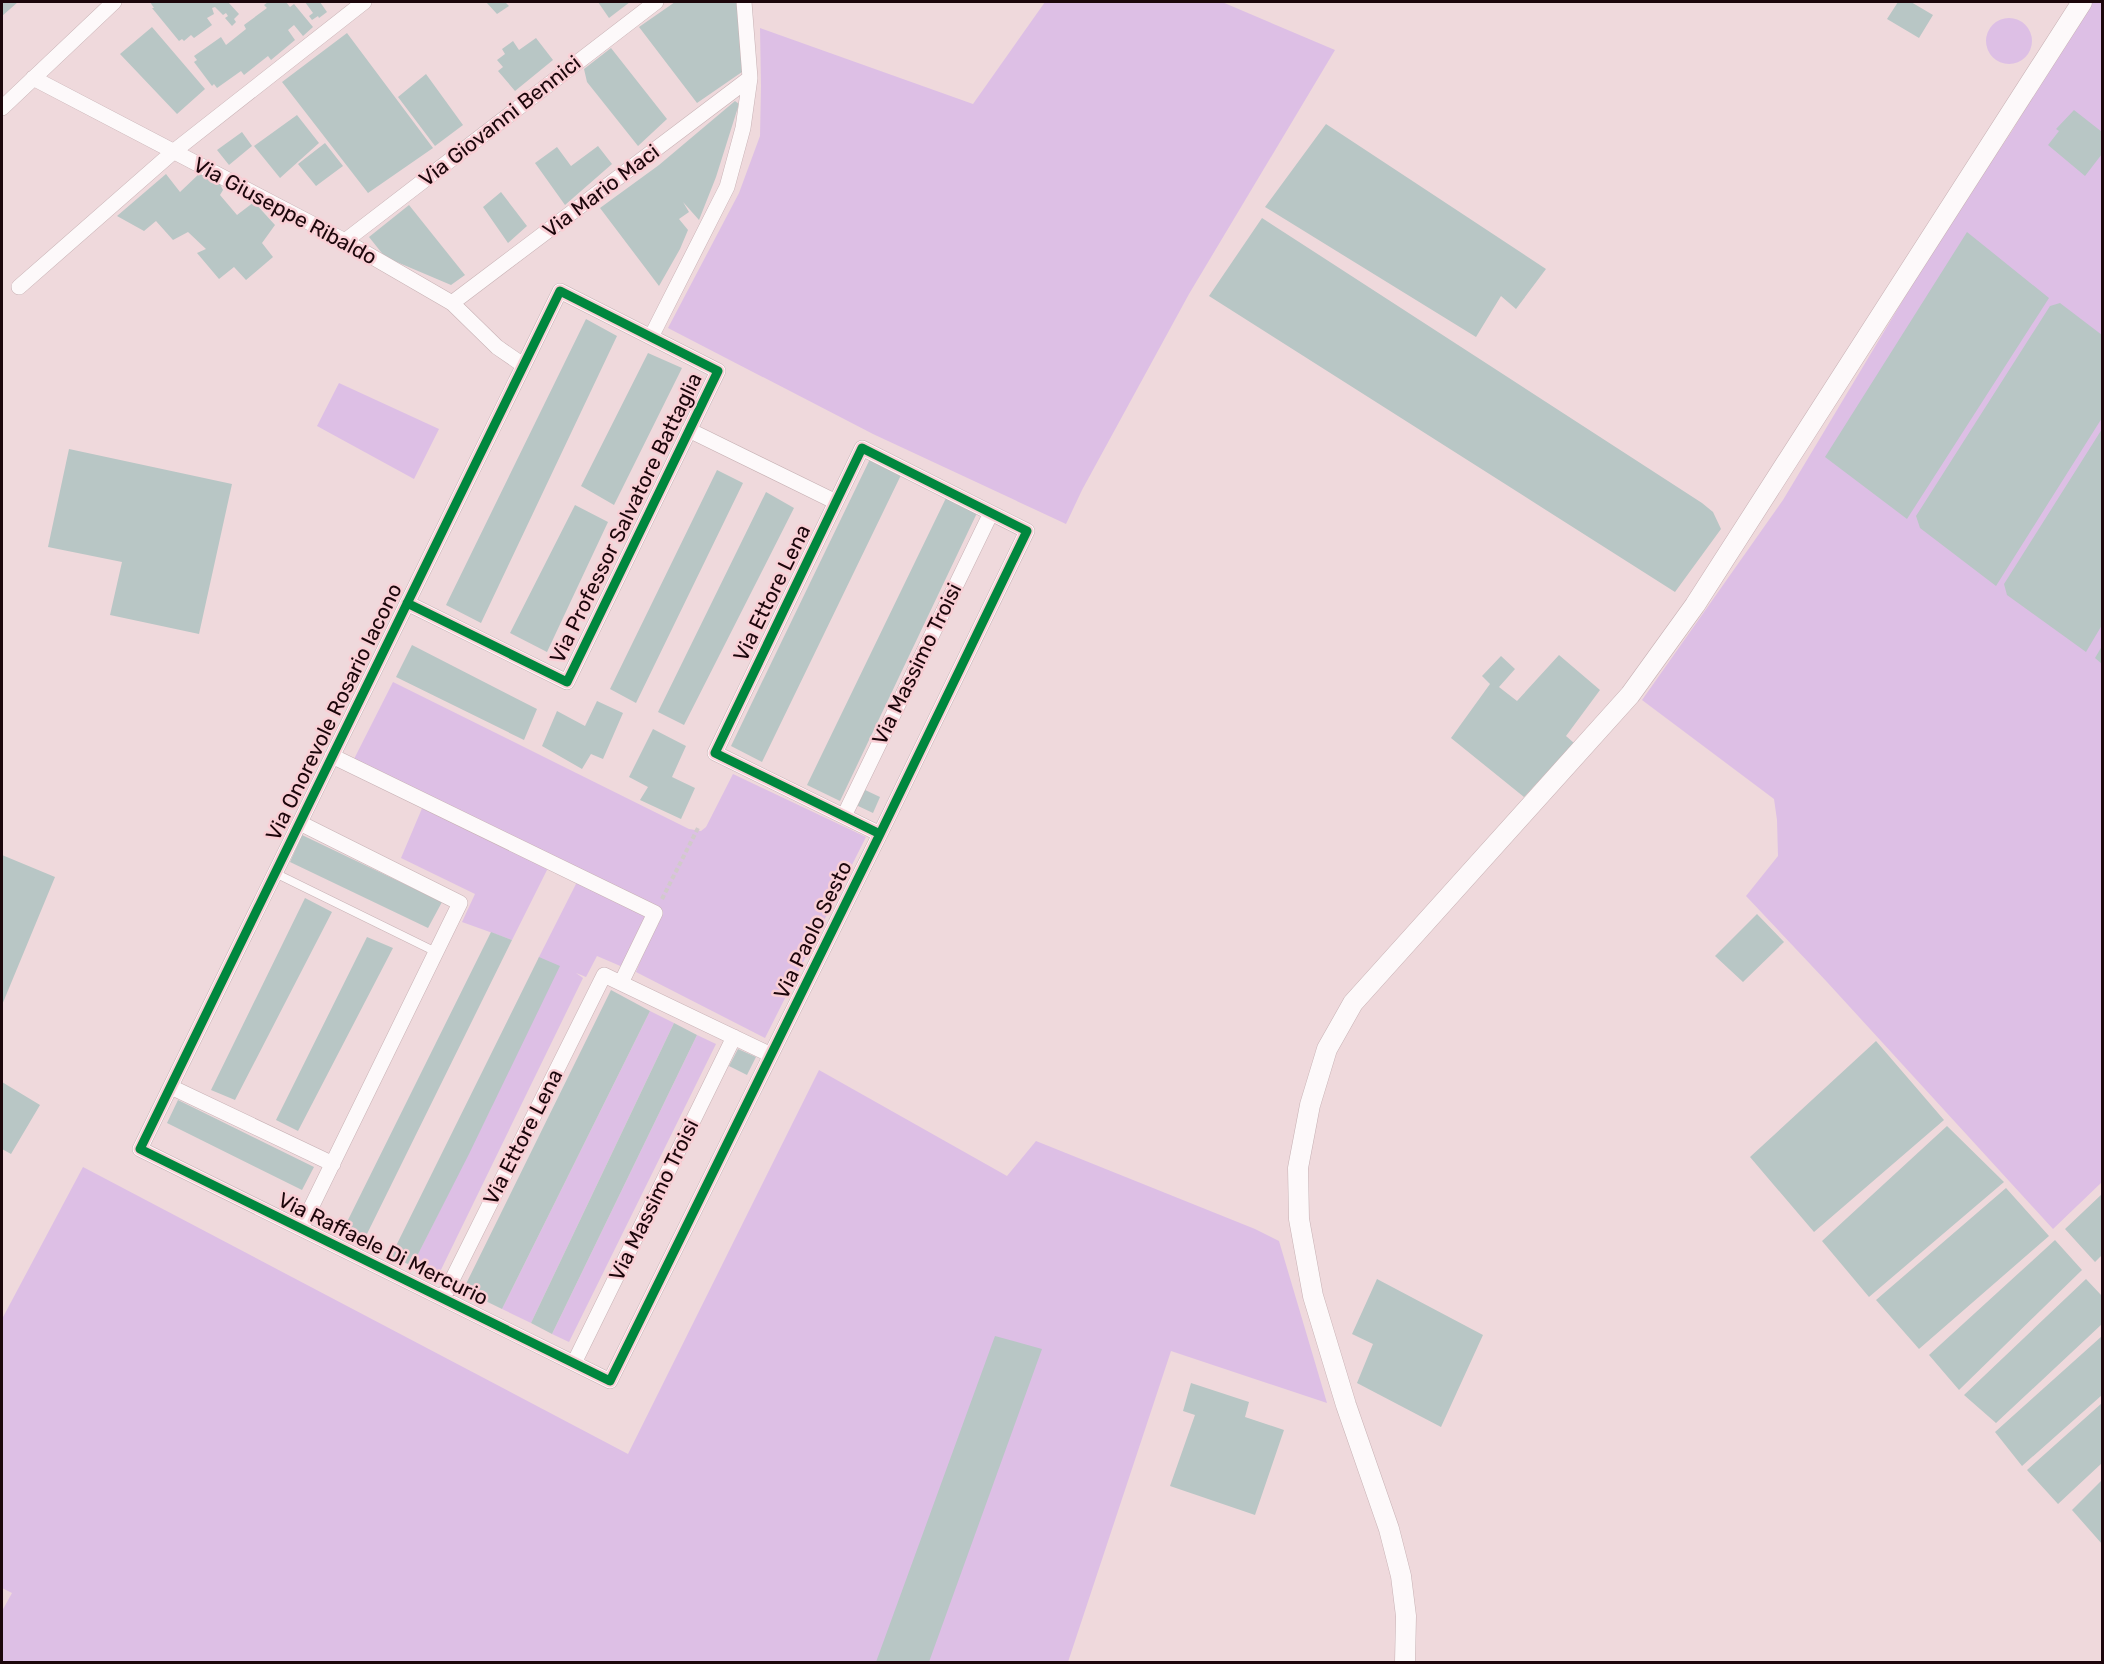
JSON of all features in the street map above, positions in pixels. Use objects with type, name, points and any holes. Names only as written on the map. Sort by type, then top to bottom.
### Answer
[{"type":"street","points":[[2,108],[114,2]]},
{"type":"street","points":[[19,287],[173,152],[364,2]]},
{"type":"street","name":"Via Giovanni Bennici","points":[[345,241],[656,2]]},
{"type":"street","points":[[651,337],[727,187],[743,128],[750,78],[744,2]]},
{"type":"street","points":[[1405,1662],[1406,1616],[1401,1576],[1389,1529],[1313,1296],[1299,1219],[1298,1168],[1310,1105],[1327,1049],[1353,1004],[1630,694],[1695,605],[2082,2]]},
{"type":"street","name":"Via Giuseppe Ribaldo","points":[[33,78],[345,241],[452,303],[497,347],[523,365]]},
{"type":"street","name":"Via Mario Maci","points":[[452,303],[750,78]]},
{"type":"street","name":"Via Onorevole Rosario Iacono","points":[[140,1149],[560,291],[651,337]]},
{"type":"street","name":"Via Professor Salvatore Battaglia","points":[[407,603],[567,682],[718,370],[651,337]]},
{"type":"street","points":[[689,430],[836,502]]},
{"type":"street","name":"Via Ettore Lena","points":[[844,816],[715,753],[862,448],[991,513]]},
{"type":"street","name":"Via Massimo Troisi","points":[[844,816],[991,513]]},
{"type":"street","name":"Via Paolo Sesto","points":[[610,1380],[1027,531],[991,513]]},
{"type":"street","points":[[332,756],[655,913],[621,983],[771,1055]]},
{"type":"street","points":[[844,816],[880,834]]},
{"type":"street","points":[[300,823],[460,903],[301,1228]]},
{"type":"street","name":"Via Ettore Lena","points":[[443,1298],[604,975],[621,983]]},
{"type":"street","name":"Via Massimo Troisi","points":[[574,1363],[734,1037]]},
{"type":"street","points":[[171,1087],[333,1164]]},
{"type":"street","name":"Via Raffaele Di Mercurio","points":[[140,1149],[610,1380]]},
{"type":"lane","points":[[275,873],[436,952]]},
{"type":"path","points":[[655,913],[699,826]]},
{"type":"shaded area","points":[[1045,2],[1222,2],[1335,50],[1189,294],[1082,490],[1066,524],[873,434],[668,328],[739,193],[760,136],[760,28],[973,104]]},
{"type":"shaded area","points":[[2093,2],[2102,2],[2102,1182],[2053,1229],[1746,896],[1778,856],[1774,799],[1642,700],[1783,500],[1945,230],[2012,131]]},
{"type":"shaded area","points":[[2009,18],[2025,25],[2032,41],[2025,57],[2009,64],[1993,57],[1986,41],[1993,25]]},
{"type":"shaded area","points":[[339,383],[439,429],[414,479],[317,426]]},
{"type":"shaded area","points":[[393,682],[689,829],[701,831],[706,827],[733,774],[866,837],[765,1038],[636,972],[659,914],[354,759]]},
{"type":"shaded area","points":[[423,806],[549,866],[512,940],[462,922],[475,894],[401,858]]},
{"type":"shaded area","points":[[578,880],[650,915],[625,968],[597,956],[586,977],[576,973],[583,978],[437,1278],[412,1266],[491,1108],[539,957]]},
{"type":"shaded area","points":[[650,1011],[674,1023],[531,1323],[502,1309]]},
{"type":"shaded area","points":[[697,1035],[716,1044],[569,1342],[552,1334]]},
{"type":"shaded area","points":[[819,1070],[1007,1176],[1036,1141],[1255,1229],[1279,1241],[1327,1403],[1171,1351],[1068,1662],[2,1662],[2,1611],[12,1593],[2,1588],[2,1319],[83,1167],[628,1454]]},
{"type":"building","points":[[2,2],[18,2],[2,16]]},
{"type":"building","points":[[150,2],[228,2],[239,14],[232,26],[225,18],[228,16],[226,13],[223,15],[215,7],[212,8],[214,14],[207,18],[212,25],[194,38],[191,35],[184,41],[182,39],[179,41],[152,8],[154,8]]},
{"type":"building","points":[[268,2],[286,2],[290,7],[294,4],[313,27],[303,36],[294,25],[288,30],[295,40],[271,60],[268,56],[244,75],[241,71],[217,88],[214,84],[212,86],[194,62],[197,60],[194,56],[221,37],[226,45],[246,29],[244,25],[267,8],[264,5]]},
{"type":"building","points":[[305,2],[320,2],[327,12],[312,20],[309,16],[313,13]]},
{"type":"building","points":[[486,2],[505,2],[509,6],[497,14]]},
{"type":"building","points":[[598,2],[630,2],[609,18]]},
{"type":"building","points":[[675,2],[737,2],[742,72],[697,103],[639,27]]},
{"type":"building","points":[[1898,2],[1911,2],[1933,15],[1919,38],[1887,19]]},
{"type":"building","points":[[152,27],[205,89],[177,114],[120,54]]},
{"type":"building","points":[[347,33],[433,148],[368,193],[282,82]]},
{"type":"building","points":[[536,38],[553,60],[515,91],[498,71],[503,67],[497,60],[505,54],[502,49],[513,41],[519,50]]},
{"type":"building","points":[[611,48],[667,119],[638,146],[587,82],[584,69]]},
{"type":"building","points":[[426,74],[463,125],[435,146],[398,97]]},
{"type":"building","points":[[735,101],[739,104],[716,177],[699,220],[683,202],[689,212],[679,219],[688,230],[659,286],[600,208],[659,165]]},
{"type":"building","points":[[2074,110],[2102,132],[2102,154],[2085,176],[2048,145],[2059,131],[2056,129]]},
{"type":"building","points":[[297,115],[319,143],[280,178],[254,146]]},
{"type":"building","points":[[1326,124],[1546,269],[1516,309],[1501,296],[1476,337],[1265,207]]},
{"type":"building","points":[[242,132],[252,146],[229,165],[217,150]]},
{"type":"building","points":[[325,143],[343,166],[316,186],[298,164]]},
{"type":"building","points":[[598,146],[612,164],[565,205],[535,163],[557,147],[571,166]]},
{"type":"building","points":[[200,173],[220,184],[223,190],[220,195],[237,215],[254,202],[275,225],[262,243],[273,257],[246,280],[234,267],[219,279],[197,253],[206,249],[188,232],[173,240],[156,221],[144,231],[117,216],[166,174],[180,192]]},
{"type":"building","points":[[501,192],[527,226],[508,243],[483,207]]},
{"type":"building","points":[[409,205],[465,275],[451,285],[385,257],[369,237]]},
{"type":"building","points":[[1262,218],[1713,512],[1721,529],[1675,592],[1209,296]]},
{"type":"building","points":[[1967,232],[2049,298],[1907,519],[1825,457]]},
{"type":"building","points":[[2060,303],[2102,335],[2102,418],[1996,586],[1920,528],[1916,516],[2050,306]]},
{"type":"building","points":[[586,319],[617,336],[481,623],[446,605]]},
{"type":"building","points":[[648,353],[682,368],[614,505],[581,486]]},
{"type":"building","points":[[2102,429],[2102,625],[2086,652],[2007,595],[2004,584]]},
{"type":"building","points":[[69,449],[232,484],[199,634],[110,615],[122,562],[48,547]]},
{"type":"building","points":[[870,459],[902,473],[762,762],[731,746]]},
{"type":"building","points":[[717,470],[743,483],[636,703],[610,689]]},
{"type":"building","points":[[766,492],[794,508],[684,725],[658,712]]},
{"type":"building","points":[[946,498],[977,513],[840,801],[807,785]]},
{"type":"building","points":[[575,505],[608,522],[547,652],[510,633]]},
{"type":"building","points":[[412,645],[537,709],[524,740],[396,677]]},
{"type":"building","points":[[2102,646],[2102,664],[2095,658]]},
{"type":"building","points":[[1559,655],[1600,690],[1566,736],[1574,743],[1524,797],[1451,738],[1490,684],[1482,676],[1501,656],[1515,669],[1499,687],[1517,701]]},
{"type":"building","points":[[597,701],[623,713],[603,759],[591,754],[582,769],[542,746],[557,711],[585,726]]},
{"type":"building","points":[[653,729],[686,746],[672,777],[695,788],[681,819],[640,800],[648,787],[629,777]]},
{"type":"building","points":[[863,789],[880,797],[873,813],[856,805]]},
{"type":"building","points":[[302,835],[442,902],[428,928],[290,862]]},
{"type":"building","points":[[2,855],[55,877],[2,1005]]},
{"type":"building","points":[[305,898],[332,912],[235,1100],[211,1090]]},
{"type":"building","points":[[1757,914],[1784,942],[1743,982],[1715,956]]},
{"type":"building","points":[[491,932],[512,940],[364,1240],[343,1230]]},
{"type":"building","points":[[367,937],[393,948],[298,1131],[276,1120]]},
{"type":"building","points":[[539,957],[560,966],[412,1266],[391,1256]]},
{"type":"building","points":[[611,990],[650,1011],[502,1309],[463,1290]]},
{"type":"building","points":[[674,1023],[697,1035],[552,1334],[531,1323]]},
{"type":"building","points":[[1876,1041],[1944,1120],[1814,1232],[1750,1157]]},
{"type":"building","points":[[738,1049],[756,1057],[747,1075],[729,1066]]},
{"type":"building","points":[[2,1082],[40,1105],[11,1154],[2,1149]]},
{"type":"building","points":[[178,1100],[314,1167],[302,1190],[167,1123]]},
{"type":"building","points":[[1947,1126],[2004,1182],[1869,1297],[1822,1241]]},
{"type":"building","points":[[2006,1188],[2049,1236],[1919,1349],[1876,1300]]},
{"type":"building","points":[[2102,1194],[2102,1255],[2095,1262],[2065,1229]]},
{"type":"building","points":[[2055,1240],[2082,1270],[1959,1390],[1929,1355]]},
{"type":"building","points":[[1377,1279],[1483,1335],[1441,1427],[1357,1383],[1373,1344],[1352,1334]]},
{"type":"building","points":[[2086,1279],[2102,1296],[2102,1324],[1996,1423],[1964,1395]]},
{"type":"building","points":[[995,1336],[1042,1349],[929,1662],[876,1662]]},
{"type":"building","points":[[2102,1336],[2102,1395],[2022,1466],[1995,1432]]},
{"type":"building","points":[[1191,1383],[1249,1402],[1245,1417],[1284,1430],[1255,1515],[1170,1486],[1195,1415],[1183,1411]]},
{"type":"building","points":[[2102,1403],[2102,1463],[2058,1504],[2027,1470]]},
{"type":"building","points":[[2102,1480],[2102,1544],[2072,1510]]},
{"type":"cycle path","points":[[407,603],[567,682],[718,371],[560,291],[140,1149],[610,1381],[880,834],[1027,531],[862,448],[715,753],[880,834]]}]
